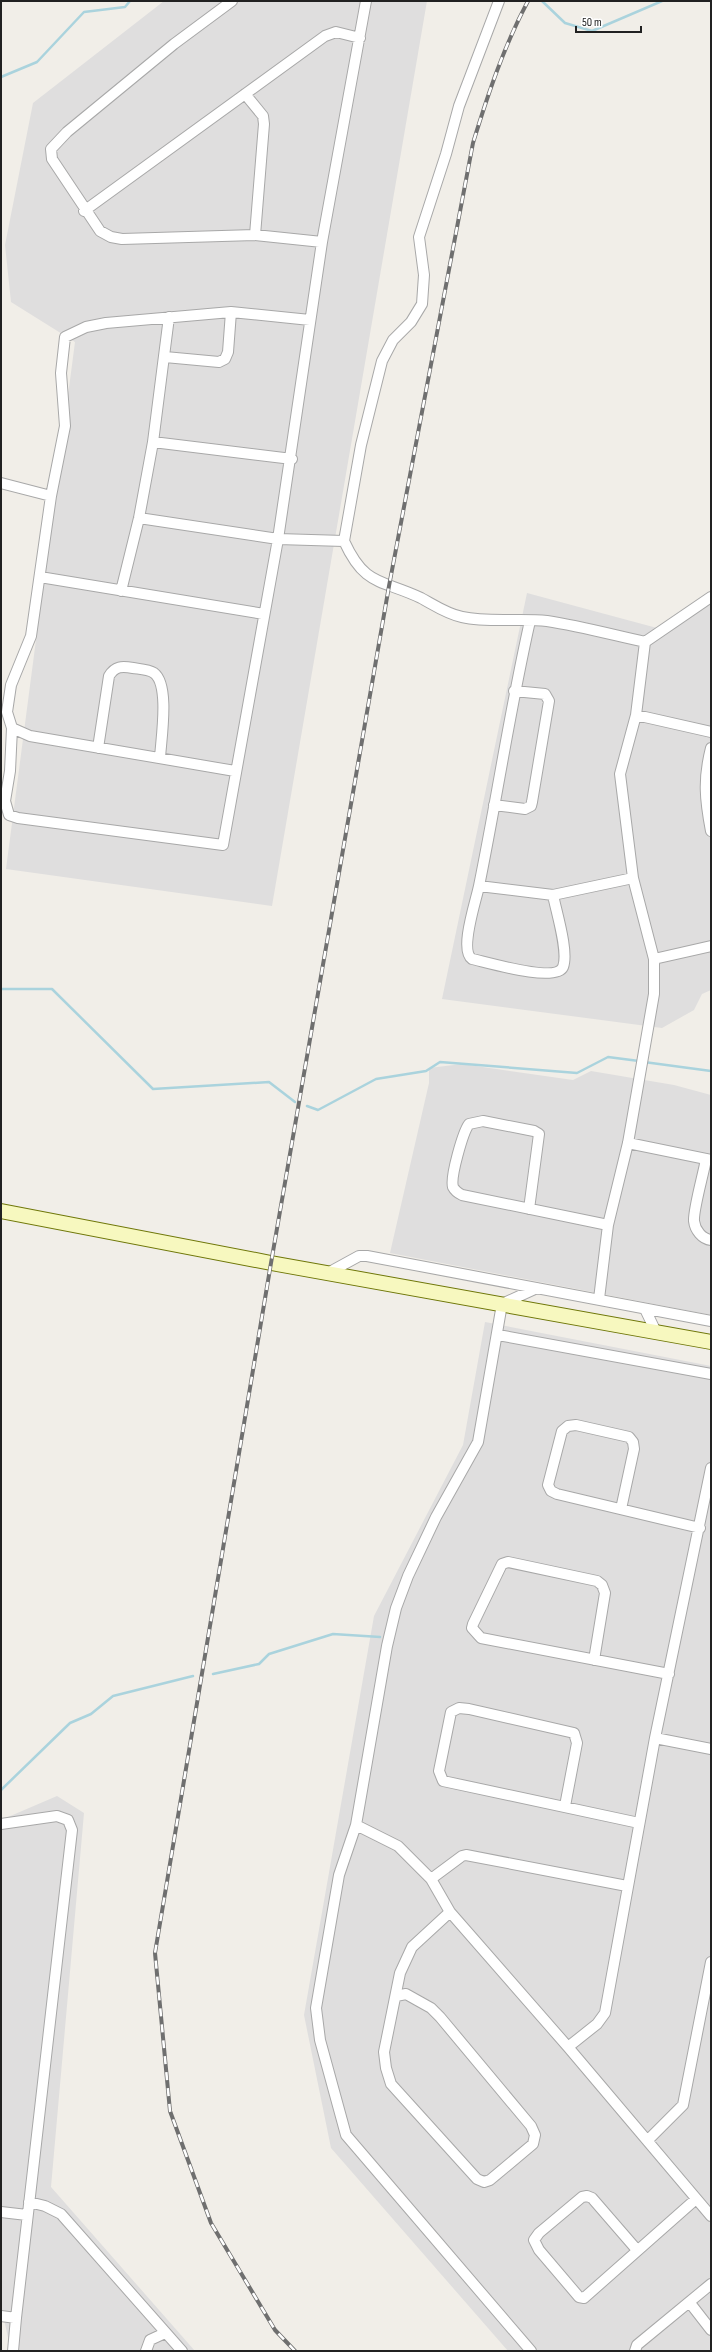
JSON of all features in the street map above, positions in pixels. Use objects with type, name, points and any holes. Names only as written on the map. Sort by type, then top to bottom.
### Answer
[{"type":"street","points":[[232,1],[174,44],[67,132],[51,149],[52,159],[84,211],[100,231],[111,237],[122,239],[255,235],[322,242]]},
{"type":"street","points":[[310,320],[231,312],[106,323],[86,327],[65,337],[60,373],[65,426],[51,496],[31,636],[10,685],[7,712],[12,728],[5,801],[9,815],[18,818],[223,845],[235,771],[292,459],[310,320],[322,242],[366,1]]},
{"type":"street","points":[[499,1],[458,106],[446,154],[419,236],[424,275],[422,304],[411,322],[393,340],[382,361],[361,445],[344,541],[352,559],[366,575],[375,581],[421,598],[440,609],[462,617],[546,621],[645,642],[711,597]]},
{"type":"street","points":[[84,211],[330,33],[336,32],[360,38]]},
{"type":"street","points":[[245,94],[263,116],[264,124],[255,235]]},
{"type":"street","points":[[165,357],[219,362],[225,359],[228,352],[231,312]]},
{"type":"street","points":[[121,591],[139,518],[153,442],[169,317]]},
{"type":"street","points":[[153,442],[292,459]]},
{"type":"street","points":[[1,484],[51,496]]},
{"type":"street","points":[[139,518],[278,539],[344,541]]},
{"type":"street","points":[[40,577],[264,614]]},
{"type":"street","points":[[530,621],[514,691],[479,886],[466,943],[468,955],[472,959],[510,968],[540,973],[558,972],[562,969],[564,964],[564,953],[553,895]]},
{"type":"street","points":[[599,1299],[608,1225],[628,1143],[639,1068],[654,994],[654,959],[633,878],[620,774],[636,715],[645,642]]},
{"type":"street","points":[[98,748],[108,676],[115,669],[124,666],[151,671],[157,676],[161,684],[163,698],[160,758]]},
{"type":"street","points":[[494,806],[525,809],[531,806],[532,802],[549,701],[545,694],[514,691]]},
{"type":"street","points":[[636,715],[711,732]]},
{"type":"street","points":[[12,728],[30,736],[235,771]]},
{"type":"street","points":[[11,747],[30,736]]},
{"type":"street","points":[[711,748],[706,771],[705,799],[711,831]]},
{"type":"street","points":[[479,886],[553,895],[633,878]]},
{"type":"street","points":[[654,959],[711,946]]},
{"type":"street","points":[[529,1209],[540,1134],[534,1131],[483,1121],[469,1124],[463,1134],[452,1180],[454,1189],[462,1195],[529,1209],[608,1225]]},
{"type":"street","points":[[628,1143],[709,1159],[694,1220],[698,1231],[706,1240],[711,1240]]},
{"type":"street","points":[[1,1211],[328,1273],[711,1342]]},
{"type":"street","points":[[328,1273],[359,1256],[367,1256],[711,1321]]},
{"type":"street","points":[[502,1304],[537,1288]]},
{"type":"street","points":[[502,1304],[498,1335],[478,1442],[436,1516],[408,1576],[396,1608],[387,1646],[356,1825],[339,1875],[316,2008],[320,2040],[346,2135],[531,2351]]},
{"type":"street","points":[[645,1309],[656,1332]]},
{"type":"street","points":[[498,1335],[711,1374]]},
{"type":"street","points":[[621,1509],[634,1449],[633,1442],[629,1436],[576,1425],[568,1426],[562,1431],[548,1485],[551,1491],[621,1509],[700,1528]]},
{"type":"street","points":[[568,2047],[597,2024],[605,2012],[655,1738],[700,1528],[711,1468]]},
{"type":"street","points":[[594,1660],[605,1593],[602,1585],[597,1581],[508,1562],[502,1564],[473,1624],[472,1628],[476,1635],[481,1638],[594,1660],[669,1674]]},
{"type":"street","points":[[565,1806],[577,1743],[574,1733],[469,1709],[459,1708],[451,1712],[439,1771],[443,1781],[639,1823]]},
{"type":"street","points":[[655,1738],[711,1749]]},
{"type":"street","points":[[1,1824],[57,1816],[68,1820],[72,1830],[27,2215],[13,2351]]},
{"type":"street","points":[[356,1825],[398,1846],[431,1879],[450,1912],[648,2140],[696,2200],[711,2216]]},
{"type":"street","points":[[431,1879],[462,1856],[466,1855],[627,1886]]},
{"type":"street","points":[[396,1996],[406,1994],[431,2008],[531,2126],[535,2135],[533,2144],[490,2180],[484,2182],[477,2179],[391,2084],[386,2068],[384,2052],[400,1973],[412,1947],[450,1912]]},
{"type":"street","points":[[648,2140],[683,2105],[711,1962]]},
{"type":"street","points":[[637,2250],[592,2198],[587,2196],[570,2207],[536,2235],[534,2240],[539,2250],[579,2297],[584,2298],[637,2250],[696,2200]]},
{"type":"street","points":[[29,2202],[46,2206],[61,2214],[182,2351]]},
{"type":"street","points":[[1,2212],[27,2215]]},
{"type":"street","points":[[635,2351],[637,2345],[690,2303],[711,2284]]},
{"type":"street","points":[[690,2303],[711,2330]]},
{"type":"street","points":[[1,2316],[16,2318]]},
{"type":"street","points":[[146,2351],[150,2340],[165,2333]]},
{"type":"shaded area","points":[[164,1],[427,1],[272,906],[6,869],[75,342],[11,302],[5,245],[33,103]]},
{"type":"shaded area","points":[[527,593],[657,628],[711,597],[711,990],[702,994],[694,1010],[662,1028],[442,999]]},
{"type":"shaded area","points":[[462,1064],[573,1080],[591,1071],[674,1085],[711,1095],[711,1315],[390,1253],[429,1083],[429,1068]]},
{"type":"shaded area","points":[[485,1322],[711,1366],[711,2351],[508,2351],[331,2148],[304,2015],[374,1616],[463,1445]]},
{"type":"shaded area","points":[[57,1796],[84,1813],[51,2187],[195,2351],[11,2351],[3,2315],[1,2315],[1,1820]]},
{"type":"waterway","points":[[1,77],[37,62],[84,12],[125,7],[130,1]]},
{"type":"waterway","points":[[542,1],[565,23],[592,31],[662,1]]},
{"type":"waterway","points":[[1,989],[52,989],[153,1089],[269,1082],[295,1102]]},
{"type":"waterway","points":[[307,1106],[318,1110],[376,1079],[426,1071],[440,1062],[577,1073],[608,1057],[639,1061]]},
{"type":"waterway","points":[[644,1062],[711,1071]]},
{"type":"waterway","points":[[213,1674],[259,1664],[269,1654],[333,1634],[380,1637]]},
{"type":"waterway","points":[[1,1790],[70,1723],[91,1714],[113,1696],[193,1676]]},
{"type":"railway","points":[[295,2351],[275,2330],[211,2223],[170,2111],[155,1953],[271,1263],[389,586],[473,143],[497,70],[511,35],[528,1]]}]
